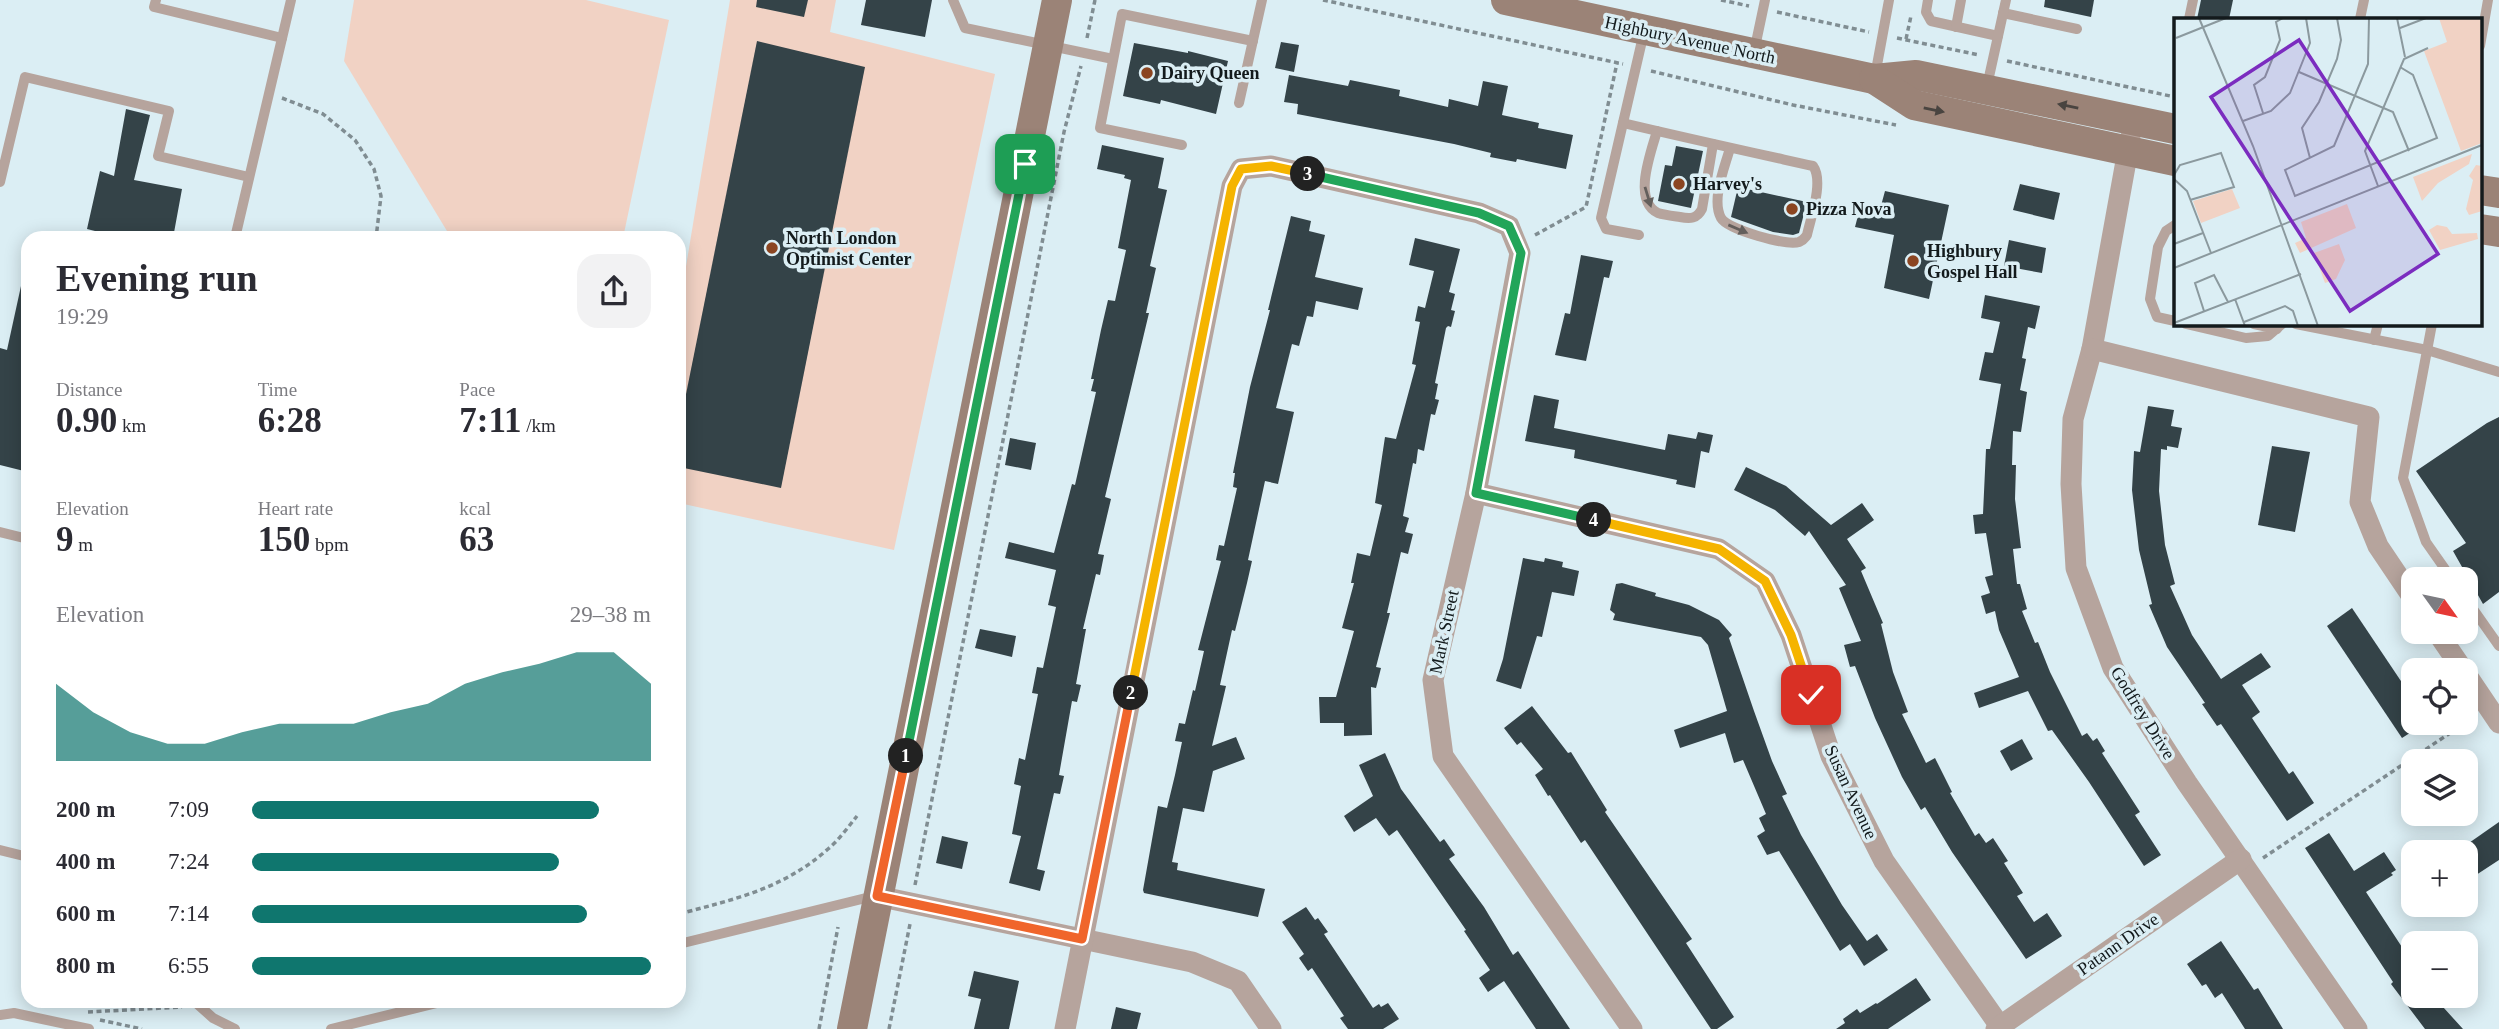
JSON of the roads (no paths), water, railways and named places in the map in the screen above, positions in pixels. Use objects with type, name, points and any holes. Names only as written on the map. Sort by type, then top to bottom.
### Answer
[{"type":"main road","points":[[852,1029],[1058,0]]},
{"type":"main road","name":"Highbury Avenue North","points":[[1506,0],[1588,14],[1644,30],[1874,79],[1916,75],[2174,129]]},
{"type":"main road","name":"Highbury Avenue North","points":[[1874,79],[1914,106],[2174,161]]},
{"type":"street","name":"Godfrey Drive","points":[[2134,120],[2092,349],[2073,419],[2071,484],[2076,568],[2113,668],[2187,783],[2357,1029]]},
{"type":"street","name":"Mark Street","points":[[1082,939],[1232,186],[1241,169],[1271,166],[1479,213],[1509,226],[1521,253],[1476,493],[1433,680],[1443,756],[1632,1029]]},
{"type":"street","points":[[2092,349],[2369,416],[2360,502],[2378,546],[2401,580]]},
{"type":"street","name":"Susan Avenue","points":[[1476,493],[1719,549],[1765,581],[1791,635],[1831,756],[1884,861],[2000,1028]]},
{"type":"street","points":[[2478,692],[2499,723]]},
{"type":"street","name":"Patann Drive","points":[[2000,1028],[2244,864]]},
{"type":"street","points":[[877,896],[1192,962],[1238,981],[1271,1029]]},
{"type":"street","points":[[1065,1029],[1082,939]]},
{"type":"lane","points":[[156,0],[154,7],[282,38]]},
{"type":"lane","points":[[237,231],[290,0]]},
{"type":"lane","points":[[953,0],[965,28],[1113,59]]},
{"type":"lane","points":[[1239,103],[1262,0]]},
{"type":"lane","points":[[1874,79],[1889,0]]},
{"type":"lane","points":[[1928,0],[1926,12],[1931,22],[1998,36]]},
{"type":"lane","points":[[1956,27],[1961,0]]},
{"type":"lane","points":[[1987,89],[2006,0]]},
{"type":"lane","points":[[2189,18],[2193,0]]},
{"type":"lane","points":[[2360,18],[2364,0]]},
{"type":"lane","points":[[2482,34],[2488,0]]},
{"type":"lane","points":[[1754,53],[1765,4]]},
{"type":"lane","points":[[2003,13],[2077,29]]},
{"type":"lane","points":[[1182,145],[1100,128],[1122,14],[1253,41]]},
{"type":"lane","points":[[1639,235],[1606,229],[1601,218],[1644,30]]},
{"type":"lane","points":[[0,182],[25,77],[169,111],[158,156],[249,177]]},
{"type":"lane","points":[[1622,124],[1813,166],[1818,183],[1807,235],[1798,242],[1791,243],[1744,233],[1728,226],[1721,219],[1719,195],[1730,148]]},
{"type":"lane","points":[[1657,131],[1644,178],[1646,201],[1659,213],[1688,219],[1694,219],[1700,214],[1713,144]]},
{"type":"lane","points":[[2174,226],[2166,231],[2158,247],[2150,299],[2157,317],[2174,321]]},
{"type":"lane","points":[[2195,326],[2246,338],[2268,337],[2280,326]]},
{"type":"lane","points":[[2306,326],[2427,351],[2499,372]]},
{"type":"lane","points":[[2374,340],[2378,326]]},
{"type":"lane","points":[[2432,326],[2403,478],[2426,542],[2444,567]]},
{"type":"lane","points":[[0,532],[21,537]]},
{"type":"lane","points":[[2478,616],[2499,646]]},
{"type":"lane","points":[[0,850],[21,856]]},
{"type":"lane","points":[[686,942],[877,896]]},
{"type":"lane","points":[[202,1008],[213,1018],[235,1029]]},
{"type":"lane","points":[[331,1029],[417,1008]]},
{"type":"lane","points":[[0,1016],[14,1013],[89,1029]]},
{"type":"place","name":"Dairy Queen","points":[[1147,73]]},
{"type":"place","name":"Harvey's","points":[[1679,184]]},
{"type":"place","name":"Pizza Nova","points":[[1792,209]]},
{"type":"place","name":"North London Optimist Center","points":[[772,248]]},
{"type":"place","name":"Highbury Gospel Hall","points":[[1913,261]]}]
